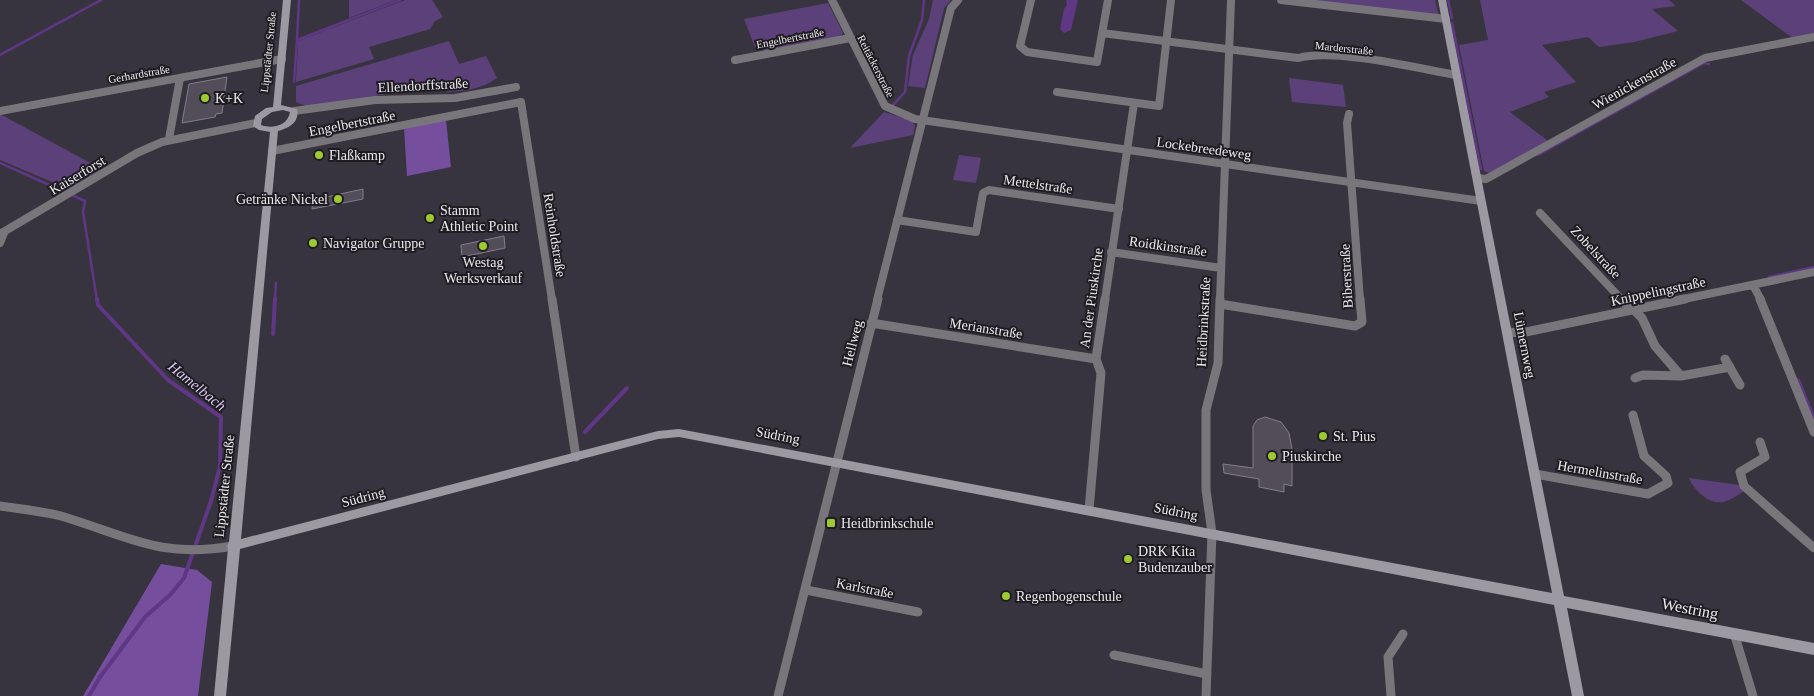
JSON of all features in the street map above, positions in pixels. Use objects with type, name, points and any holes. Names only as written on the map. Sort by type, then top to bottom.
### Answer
[{"type":"street","name":"Lippstädter Straße","points":[[277,108],[287,0]]},
{"type":"street","name":"Reitäckerstraße","points":[[832,0],[885,106],[922,120]]},
{"type":"street","name":"Hellweg","points":[[778,696],[922,120],[951,8],[958,0]]},
{"type":"street","points":[[1031,0],[1020,46],[1027,52],[1097,62],[1108,0]]},
{"type":"street","points":[[1057,92],[1159,106],[1171,0]]},
{"type":"street","name":"Heidbrinkstraße","points":[[1206,696],[1212,533],[1206,490],[1206,410],[1218,363],[1231,0]]},
{"type":"street","points":[[1281,0],[1446,20]]},
{"type":"street","name":"Lümernweg","points":[[1442,0],[1578,696]]},
{"type":"street","name":"Marderstraße","points":[[1102,33],[1298,58],[1313,54],[1398,64],[1456,75]]},
{"type":"street","name":"Wienickenstraße","points":[[1477,178],[1486,179],[1705,58],[1814,37]]},
{"type":"street","name":"Engelbertstraße","points":[[735,60],[850,38]]},
{"type":"street","name":"Gerhardstraße","points":[[0,111],[282,60]]},
{"type":"street","points":[[169,139],[180,78]]},
{"type":"street","name":"Ellendorffstraße","points":[[294,115],[376,100],[462,97],[516,87]]},
{"type":"street","name":"Reinholdstraße","points":[[437,119],[521,102],[576,457]]},
{"type":"street","name":"An der Piuskirche","points":[[1089,510],[1101,373],[1096,359],[1134,103]]},
{"type":"street","points":[[277,108],[288,108],[294,115],[286,126],[274,130],[261,129],[256,123],[262,113],[277,108]]},
{"type":"street","name":"Biberstraße","points":[[1220,304],[1359,325],[1362,322],[1347,123],[1349,114]]},
{"type":"street","name":"Engelbertstraße","points":[[272,151],[437,119]]},
{"type":"street","name":"Lockebreedeweg","points":[[922,120],[1482,201]]},
{"type":"street","name":"Kaiserforst","points":[[2,234],[136,154],[169,139],[256,123]]},
{"type":"street","name":"Lippstädter Straße","points":[[220,696],[274,130]]},
{"type":"street","name":"Mettelstraße","points":[[898,220],[976,232],[983,193],[989,190],[1119,209]]},
{"type":"street","name":"Zobelstraße","points":[[1540,213],[1632,310],[1642,318],[1655,346],[1680,376]]},
{"type":"street","points":[[0,243],[2,234]]},
{"type":"street","name":"Roidkinstraße","points":[[1112,252],[1221,268]]},
{"type":"street","name":"Knippelingstraße","points":[[1507,332],[1521,333],[1814,272]]},
{"type":"street","points":[[1753,285],[1758,291],[1814,432]]},
{"type":"street","name":"Merianstraße","points":[[871,323],[1096,359]]},
{"type":"street","points":[[1636,378],[1644,374],[1680,376],[1727,363],[1740,386]]},
{"type":"street","name":"Hermelinstraße","points":[[1534,474],[1648,494],[1668,483],[1666,476],[1644,456],[1633,415]]},
{"type":"street","name":"Südring","points":[[0,506],[58,516],[142,545],[184,552],[203,552],[233,546],[658,435],[679,433],[1560,600]]},
{"type":"street","points":[[1760,442],[1765,457],[1740,472],[1744,486],[1814,548]]},
{"type":"street","name":"Karlstraße","points":[[806,590],[918,612]]},
{"type":"street","name":"Westring","points":[[1560,600],[1814,649]]},
{"type":"street","points":[[1734,633],[1754,696]]},
{"type":"street","points":[[1391,696],[1388,657],[1403,634]]},
{"type":"street","points":[[1114,655],[1207,674]]},
{"type":"shaded area","points":[[349,0],[396,0],[349,18]]},
{"type":"shaded area","points":[[405,0],[432,0],[443,17],[435,21],[430,29],[369,47],[374,59],[296,82],[298,41]]},
{"type":"shaded area","points":[[933,0],[951,0],[944,8],[925,88],[908,86],[913,55],[929,19]]},
{"type":"shaded area","points":[[1066,0],[1078,0],[1071,30],[1064,33],[1060,29],[1064,9],[1067,5]]},
{"type":"shaded area","points":[[1297,0],[1435,0],[1439,17]]},
{"type":"shaded area","points":[[1480,0],[1669,0],[1676,6],[1652,9],[1678,31],[1634,42],[1599,47],[1588,37],[1542,45],[1576,82],[1544,92],[1549,97],[1510,112],[1548,141],[1489,173],[1484,171],[1459,45],[1488,40]]},
{"type":"shaded area","points":[[1741,0],[1814,0],[1814,35],[1794,39]]},
{"type":"shaded area","points":[[828,3],[843,33],[839,38],[769,52],[762,49],[756,50],[744,19]]},
{"type":"shaded area","points":[[449,41],[459,64],[486,56],[497,78],[479,87],[460,91],[447,92],[444,86],[434,89],[412,89],[311,108],[296,102],[296,86]]},
{"type":"shaded area","points":[[1289,78],[1343,85],[1346,107],[1292,102]]},
{"type":"shaded area","points":[[884,112],[912,121],[915,126],[913,135],[850,148]]},
{"type":"shaded area","points":[[0,114],[96,166],[100,171],[69,189],[0,160]]},
{"type":"shaded area","points":[[446,120],[451,167],[407,176],[404,128]]},
{"type":"shaded area","points":[[959,155],[981,158],[976,183],[953,180]]},
{"type":"shaded area","points":[[1689,478],[1739,485],[1745,491],[1726,501],[1712,501],[1694,487]]},
{"type":"shaded area","points":[[161,564],[197,570],[212,582],[198,696],[83,696]]},
{"type":"building","name":"K+K","points":[[227,77],[222,113],[216,114],[215,117],[182,123],[189,84]]},
{"type":"building","name":"Getränke Nickel","points":[[363,189],[363,199],[312,209],[313,200]]},
{"type":"building","name":"Westag Werksverkauf","points":[[504,236],[505,248],[462,257],[461,245]]},
{"type":"building","name":"Piuskirche","points":[[1265,417],[1281,422],[1289,433],[1292,449],[1292,486],[1284,484],[1284,492],[1259,487],[1259,479],[1224,473],[1223,464],[1253,468],[1253,426],[1257,420]]},
{"type":"waterway","name":"Hamelbach","points":[[0,55],[101,0]]},
{"type":"waterway","points":[[297,40],[299,0]]},
{"type":"waterway","points":[[297,40],[400,0]]},
{"type":"waterway","points":[[893,105],[905,92],[909,56],[922,20],[924,0]]},
{"type":"waterway","points":[[1448,0],[1452,18]]},
{"type":"waterway","points":[[1452,23],[1481,169]]},
{"type":"waterway","points":[[269,59],[271,40]]},
{"type":"waterway","points":[[294,82],[297,40]]},
{"type":"waterway","points":[[1538,155],[1704,63],[1709,64]]},
{"type":"waterway","name":"Hamelbach","points":[[0,163],[85,201],[83,212],[97,300]]},
{"type":"waterway","points":[[1769,277],[1814,267]]},
{"type":"waterway","points":[[275,300],[276,283]]},
{"type":"waterway","name":"Hamelbach","points":[[89,696],[100,677],[145,617],[170,595],[184,578],[211,501],[220,466],[221,417],[168,380],[98,305],[97,299]]},
{"type":"waterway","points":[[273,334],[275,299]]},
{"type":"waterway","points":[[1798,380],[1814,419]]},
{"type":"waterway","points":[[585,432],[627,388]]},
{"type":"place","name":"K+K","points":[[205,98]]},
{"type":"place","name":"Flaßkamp","points":[[319,155]]},
{"type":"place","name":"Getränke Nickel","points":[[338,199]]},
{"type":"place","name":"Stamm Athletic Point","points":[[430,218]]},
{"type":"place","name":"Navigator Gruppe","points":[[313,243]]},
{"type":"place","name":"Westag Werksverkauf","points":[[483,246]]},
{"type":"place","name":"St. Pius","points":[[1323,436]]},
{"type":"place","name":"Piuskirche","points":[[1272,456]]},
{"type":"place","name":"Heidbrinkschule","points":[[831,523]]},
{"type":"place","name":"DRK Kita Budenzauber","points":[[1128,559]]},
{"type":"place","name":"Regenbogenschule","points":[[1006,596]]}]
